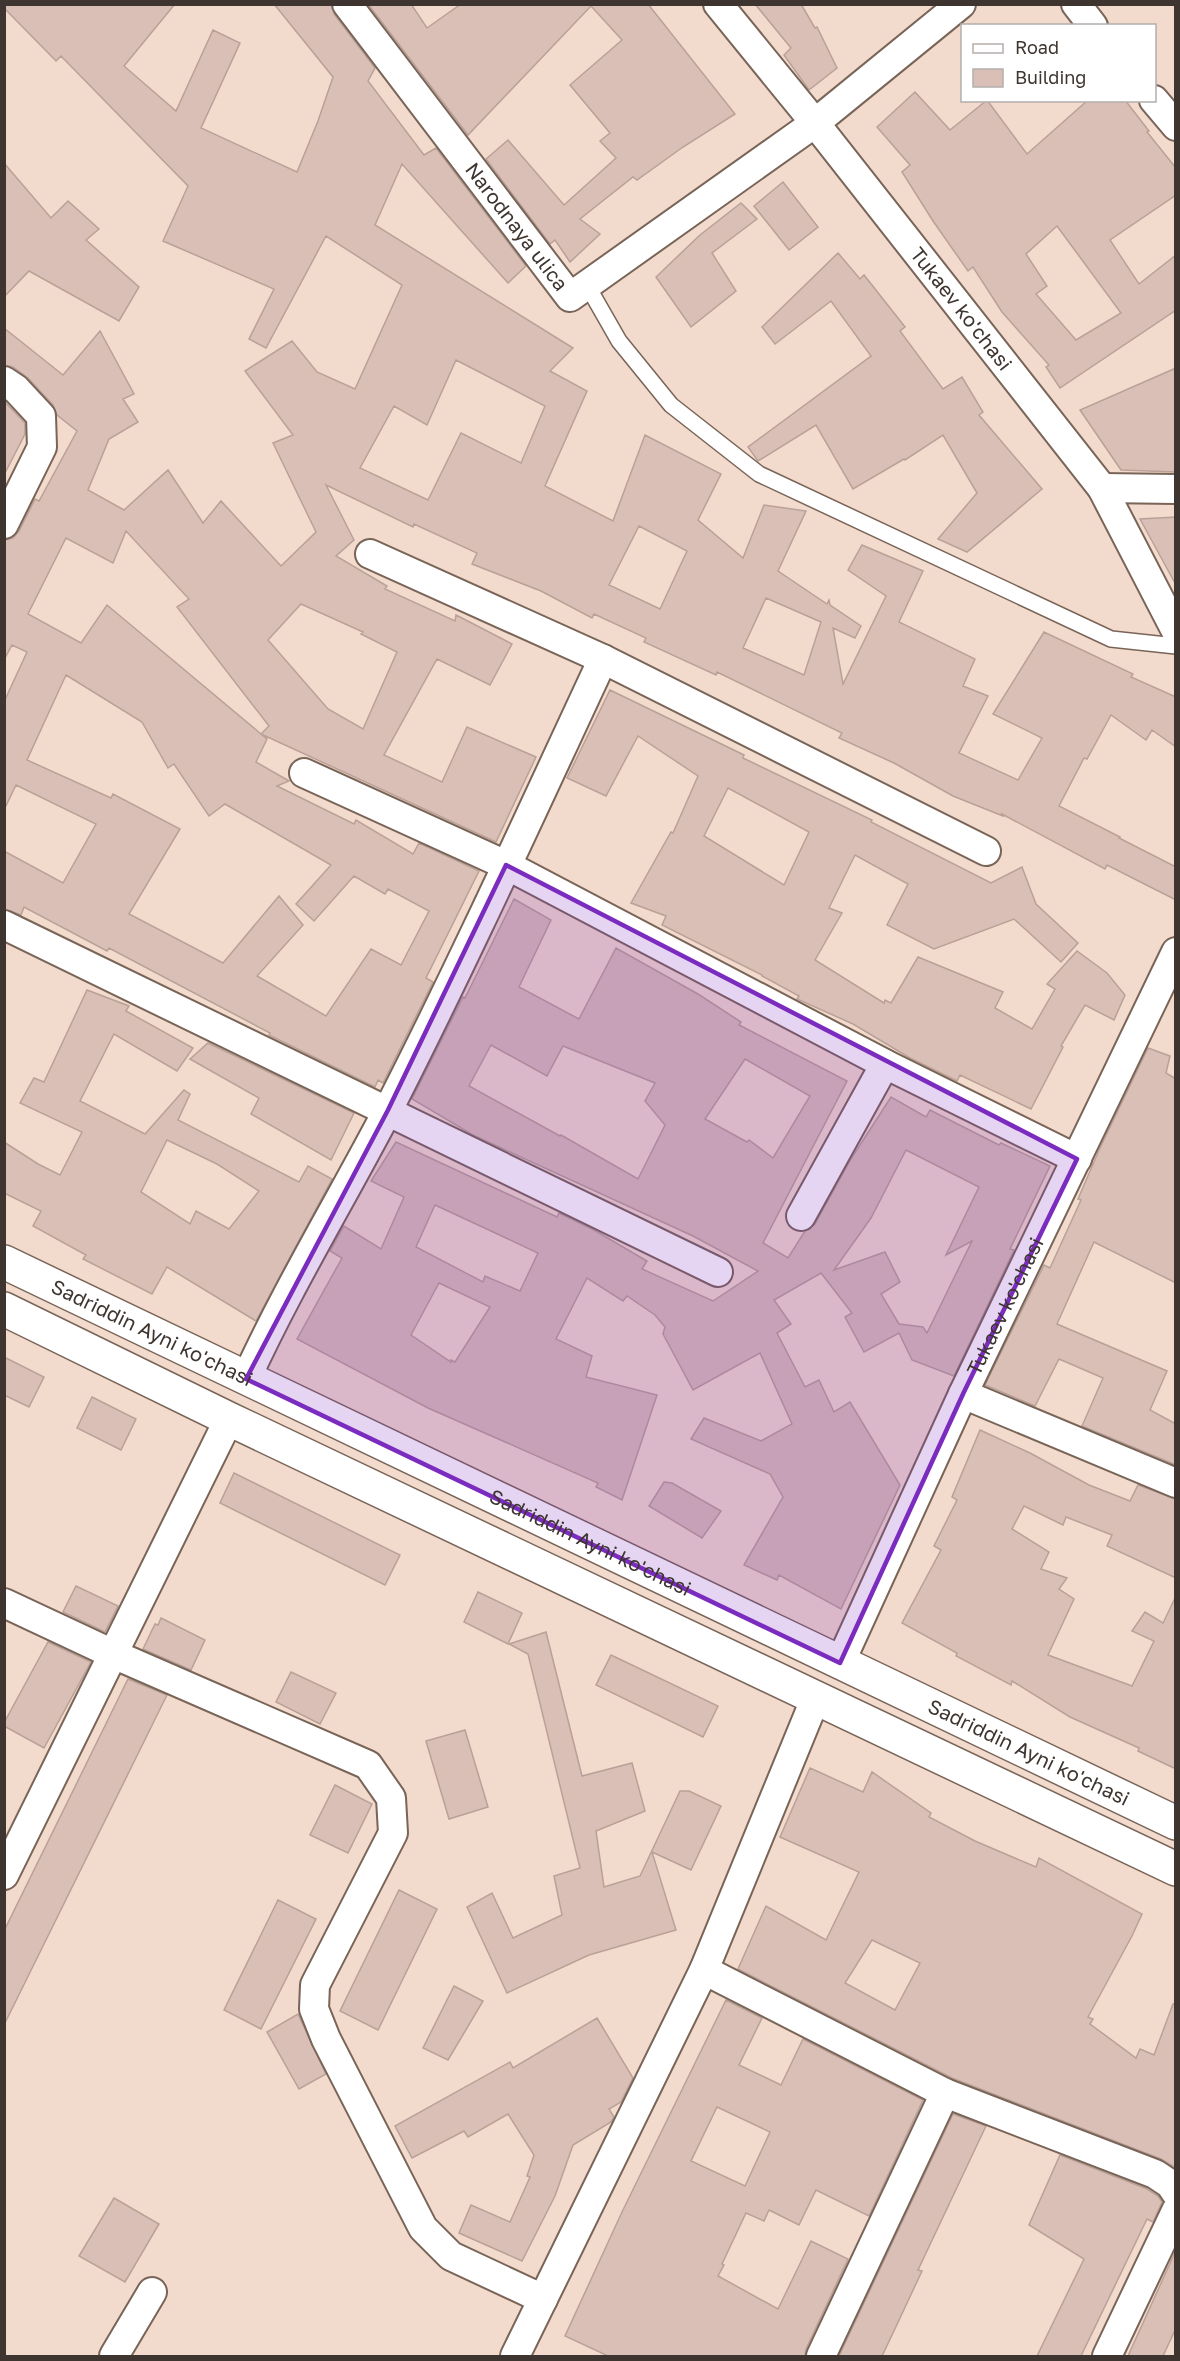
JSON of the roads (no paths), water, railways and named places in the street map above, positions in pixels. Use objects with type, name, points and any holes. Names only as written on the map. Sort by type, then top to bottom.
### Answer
[{"type":"main road","name":"Sadriddin Ayni ko'chasi","points":[[4,1262],[1176,1823]]},
{"type":"main road","name":"Sadriddin Ayni ko'chasi","points":[[4,1309],[229,1419],[1176,1869]]},
{"type":"main road","points":[[229,1419],[246,1379]]},
{"type":"street","name":"Narodnaya ulica","points":[[347,4],[570,297],[815,123],[961,4]]},
{"type":"street","name":"Tukaev ko'chasi","points":[[718,4],[815,123],[1102,489],[1176,631]]},
{"type":"street","points":[[1076,4],[1092,24]]},
{"type":"street","points":[[1156,101],[1176,126]]},
{"type":"street","points":[[4,381],[16,389],[41,416],[42,447],[4,524]]},
{"type":"street","points":[[1102,489],[1176,489]]},
{"type":"street","points":[[370,554],[603,659],[986,851]]},
{"type":"street","points":[[246,1379],[270,1326],[387,1110],[603,659]]},
{"type":"street","points":[[304,773],[506,865],[885,1064],[1077,1159]]},
{"type":"street","points":[[4,925],[718,1272]]},
{"type":"street","name":"Tukaev ko'chasi","points":[[840,1663],[963,1394],[1176,952]]},
{"type":"street","points":[[801,1216],[885,1064]]},
{"type":"street","points":[[963,1394],[1176,1483]]},
{"type":"street","points":[[4,1875],[229,1419]]},
{"type":"street","points":[[4,1603],[113,1654],[368,1766],[391,1798],[393,1833],[315,1985],[314,2009],[326,2039],[423,2228],[451,2256],[543,2299]]},
{"type":"street","points":[[516,2356],[704,1970],[816,1697]]},
{"type":"street","points":[[704,1970],[945,2093],[1155,2174],[1170,2184],[1176,2193]]},
{"type":"street","points":[[821,2356],[945,2093]]},
{"type":"street","points":[[1107,2356],[1176,2211]]},
{"type":"street","points":[[114,2356],[152,2292]]},
{"type":"lane","points":[[587,285],[619,341],[671,405],[759,474],[1111,639],[1176,646]]}]
